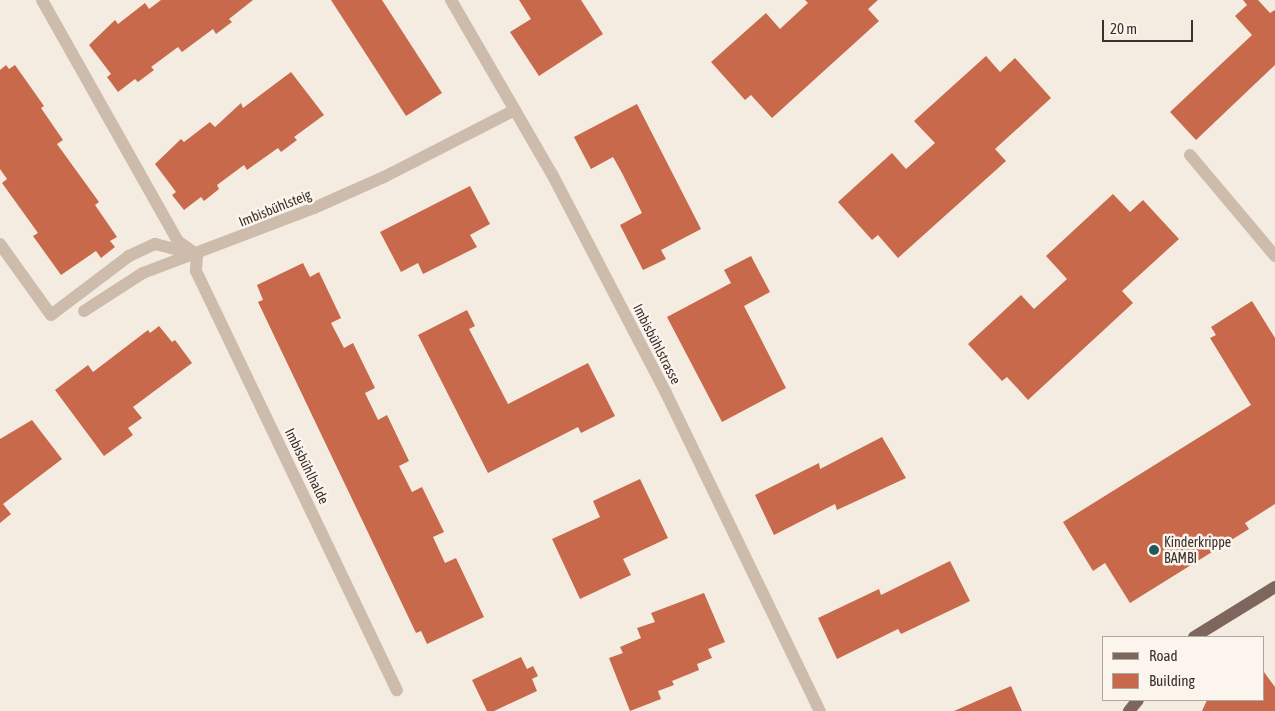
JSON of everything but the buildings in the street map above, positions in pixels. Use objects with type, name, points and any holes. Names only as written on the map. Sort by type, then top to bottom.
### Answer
[{"type":"main road","points":[[1196,636],[1275,587]]},
{"type":"main road","points":[[1129,711],[1137,701]]},
{"type":"street","points":[[42,0],[178,241],[198,255]]},
{"type":"street","name":"Imbisbühlstrasse","points":[[450,0],[515,110],[666,393],[820,711]]},
{"type":"street","name":"Imbisbühlsteig","points":[[84,310],[144,273],[198,255],[384,177],[515,110]]},
{"type":"street","points":[[1190,155],[1275,256]]},
{"type":"street","points":[[0,244],[50,315],[129,256],[155,244],[198,255]]},
{"type":"street","name":"Imbisbühlhalde","points":[[198,255],[196,270],[397,690]]},
{"type":"place","name":"Kinderkrippe BAMBI","points":[[1154,550]]}]
